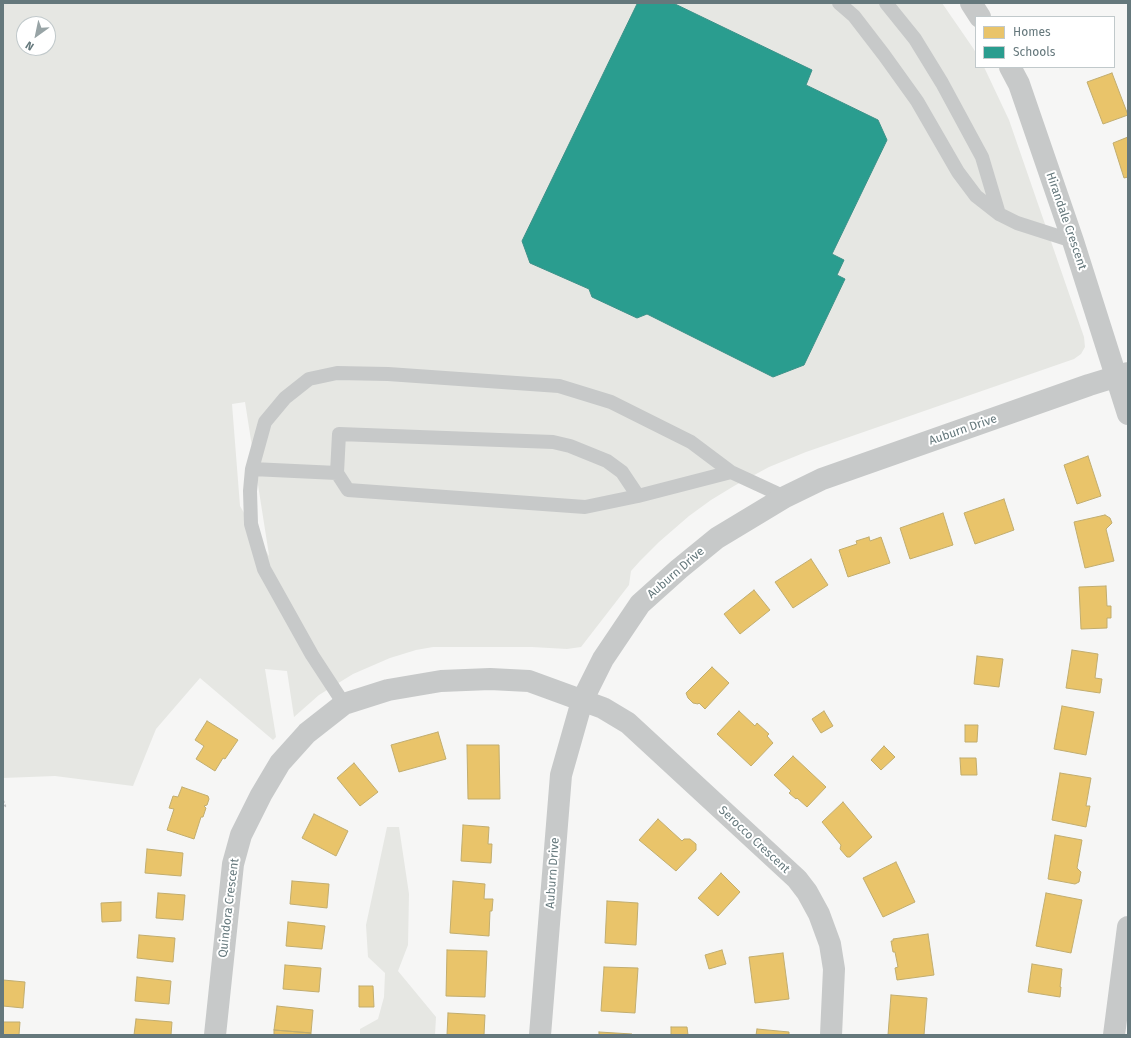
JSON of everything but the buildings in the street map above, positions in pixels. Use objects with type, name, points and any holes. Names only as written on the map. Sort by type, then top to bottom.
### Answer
[{"type":"street","points":[[971,3],[979,16]]},
{"type":"street","name":"Hirandale Crescent","points":[[1010,68],[1021,91],[1122,375],[1128,414]]},
{"type":"street","name":"Auburn Drive","points":[[540,1035],[561,775],[582,700],[603,659],[640,604],[678,569],[717,538],[785,497],[822,479],[1122,375]]},
{"type":"street","name":"Quindora Crescent","points":[[215,1035],[229,894],[233,864],[241,835],[261,794],[280,763],[307,733],[344,704],[388,690],[441,681],[490,679],[529,681],[582,700]]},
{"type":"street","name":"Serocco Crescent","points":[[582,700],[603,708],[628,723],[797,879],[807,892],[819,914],[830,944],[834,969],[832,1035]]},
{"type":"street","points":[[1114,1035],[1128,927]]},
{"type":"lane","points":[[840,3],[854,16],[913,95],[958,172],[976,196],[999,214],[1017,223],[1074,241]]},
{"type":"lane","points":[[886,3],[916,39],[942,83],[982,157],[999,214]]},
{"type":"lane","points":[[344,704],[312,655],[264,569],[251,524],[250,491],[252,469],[265,422],[285,398],[309,379],[338,373],[388,374],[559,386],[611,402],[691,442],[731,472],[785,497]]},
{"type":"lane","points":[[638,496],[622,472],[607,461],[570,446],[553,442],[339,434],[337,473],[348,490],[356,491],[585,507],[638,496],[731,472]]},
{"type":"lane","points":[[252,469],[337,473]]},
{"type":"path","points":[[3,801],[5,806],[3,808]]},
{"type":"shaded area","points":[[3,3],[942,3],[975,51],[975,68],[984,68],[1009,120],[1084,337],[1085,347],[1081,354],[1074,359],[806,452],[769,467],[734,486],[689,516],[640,561],[631,571],[629,585],[581,647],[567,649],[532,647],[433,647],[416,650],[390,658],[353,674],[319,695],[294,717],[287,671],[265,669],[276,737],[273,740],[200,678],[156,729],[133,786],[55,776],[3,778]],"holes":[[[245,402],[269,556],[240,506],[232,404]]]},
{"type":"shaded area","points":[[387,827],[399,827],[409,894],[408,945],[398,971],[436,1017],[435,1035],[360,1035],[360,1029],[378,1019],[384,997],[385,973],[368,957],[366,925]]}]
